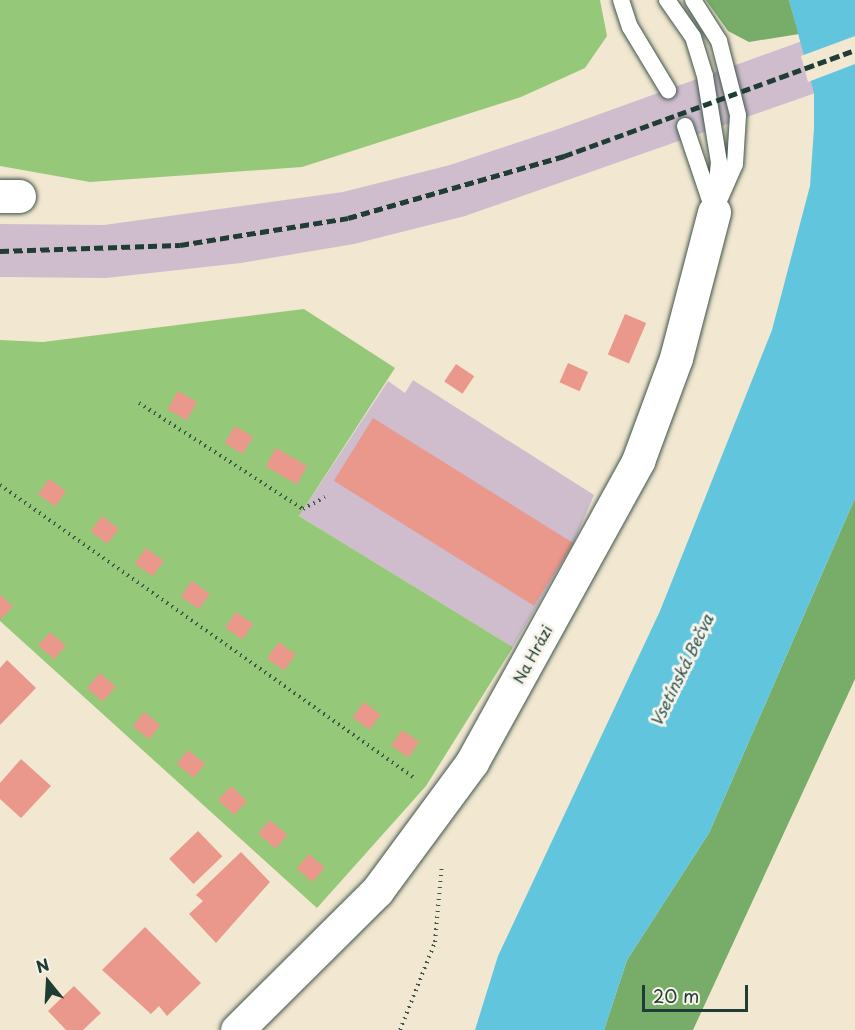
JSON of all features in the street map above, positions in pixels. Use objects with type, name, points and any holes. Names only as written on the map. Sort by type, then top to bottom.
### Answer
[{"type":"street","name":"Na Hrázi","points":[[237,1030],[377,891],[447,801],[638,461],[676,358],[714,212]]},
{"type":"lane","points":[[621,0],[630,27],[668,90]]},
{"type":"lane","points":[[667,0],[693,37],[705,76],[719,162],[714,212]]},
{"type":"lane","points":[[693,0],[719,41],[738,115],[735,164],[714,212]]},
{"type":"lane","points":[[685,126],[714,212]]},
{"type":"path","points":[[139,404],[303,509],[325,497]]},
{"type":"path","points":[[0,485],[447,801]]},
{"type":"path","points":[[400,1030],[435,942],[442,860]]},
{"type":"shaded area","points":[[855,22],[855,79],[465,216],[354,244],[241,263],[106,278],[0,277],[0,224],[104,225],[343,192],[450,165],[561,128]]},
{"type":"shaded area","points":[[413,380],[594,495],[573,544],[513,647],[299,516],[388,381],[405,393]]},
{"type":"green space","points":[[0,0],[600,0],[607,36],[585,68],[521,97],[302,167],[90,182],[0,166]]},
{"type":"green space","points":[[706,0],[789,0],[799,34],[749,42],[728,31]]},
{"type":"green space","points":[[304,309],[395,368],[299,516],[513,647],[426,786],[317,908],[0,621],[0,340],[43,342]]},
{"type":"green space","points":[[855,498],[855,679],[693,1030],[604,1030],[627,960],[709,833]]},
{"type":"water","name":"Vsetínská Bečva","points":[[789,0],[855,0],[855,498],[709,833],[627,960],[604,1030],[475,1030],[498,956],[660,611],[772,330],[810,186],[814,128],[814,93]]},
{"type":"pier","points":[[855,36],[855,64],[808,82],[801,56]]},
{"type":"building","points":[[625,314],[646,323],[629,363],[608,355]]},
{"type":"building","points":[[568,363],[588,372],[580,391],[559,382]]},
{"type":"building","points":[[456,364],[474,376],[462,394],[444,381]]},
{"type":"building","points":[[178,391],[197,402],[187,420],[168,409]]},
{"type":"building","points":[[373,418],[573,543],[534,606],[334,481]]},
{"type":"building","points":[[235,426],[253,437],[243,454],[225,443]]},
{"type":"building","points":[[276,448],[307,466],[297,484],[266,466]]},
{"type":"building","points":[[49,479],[66,491],[55,507],[38,495]]},
{"type":"building","points":[[102,516],[119,529],[107,544],[91,531]]},
{"type":"building","points":[[146,548],[164,561],[153,576],[135,563]]},
{"type":"building","points":[[192,581],[210,594],[199,609],[181,596]]},
{"type":"building","points":[[0,595],[13,606],[0,620]]},
{"type":"building","points":[[236,612],[253,624],[242,640],[225,628]]},
{"type":"building","points":[[50,632],[66,646],[54,659],[38,646]]},
{"type":"building","points":[[279,642],[296,655],[284,671],[267,658]]},
{"type":"building","points":[[7,660],[36,688],[0,725],[0,668]]},
{"type":"building","points":[[100,673],[116,687],[103,702],[87,688]]},
{"type":"building","points":[[364,702],[381,715],[369,730],[353,717]]},
{"type":"building","points":[[144,712],[160,725],[149,739],[133,726]]},
{"type":"building","points":[[402,730],[419,742],[408,758],[391,746]]},
{"type":"building","points":[[188,750],[205,764],[194,778],[177,764]]},
{"type":"building","points":[[21,759],[51,786],[21,818],[0,799],[0,783]]},
{"type":"building","points":[[231,786],[247,801],[234,815],[218,800]]},
{"type":"building","points":[[270,820],[287,835],[276,849],[258,834]]},
{"type":"building","points":[[198,831],[222,856],[194,884],[169,859]]},
{"type":"building","points":[[241,852],[270,882],[216,943],[189,914],[203,901],[196,895]]},
{"type":"building","points":[[309,854],[325,868],[312,882],[297,868]]},
{"type":"building","points":[[145,927],[201,983],[167,1016],[159,1006],[151,1014],[102,970]]},
{"type":"building","points":[[74,986],[101,1013],[83,1030],[66,1030],[48,1011]]},
{"type":"railway","points":[[0,251],[180,245],[348,218],[564,156],[855,50]]}]
